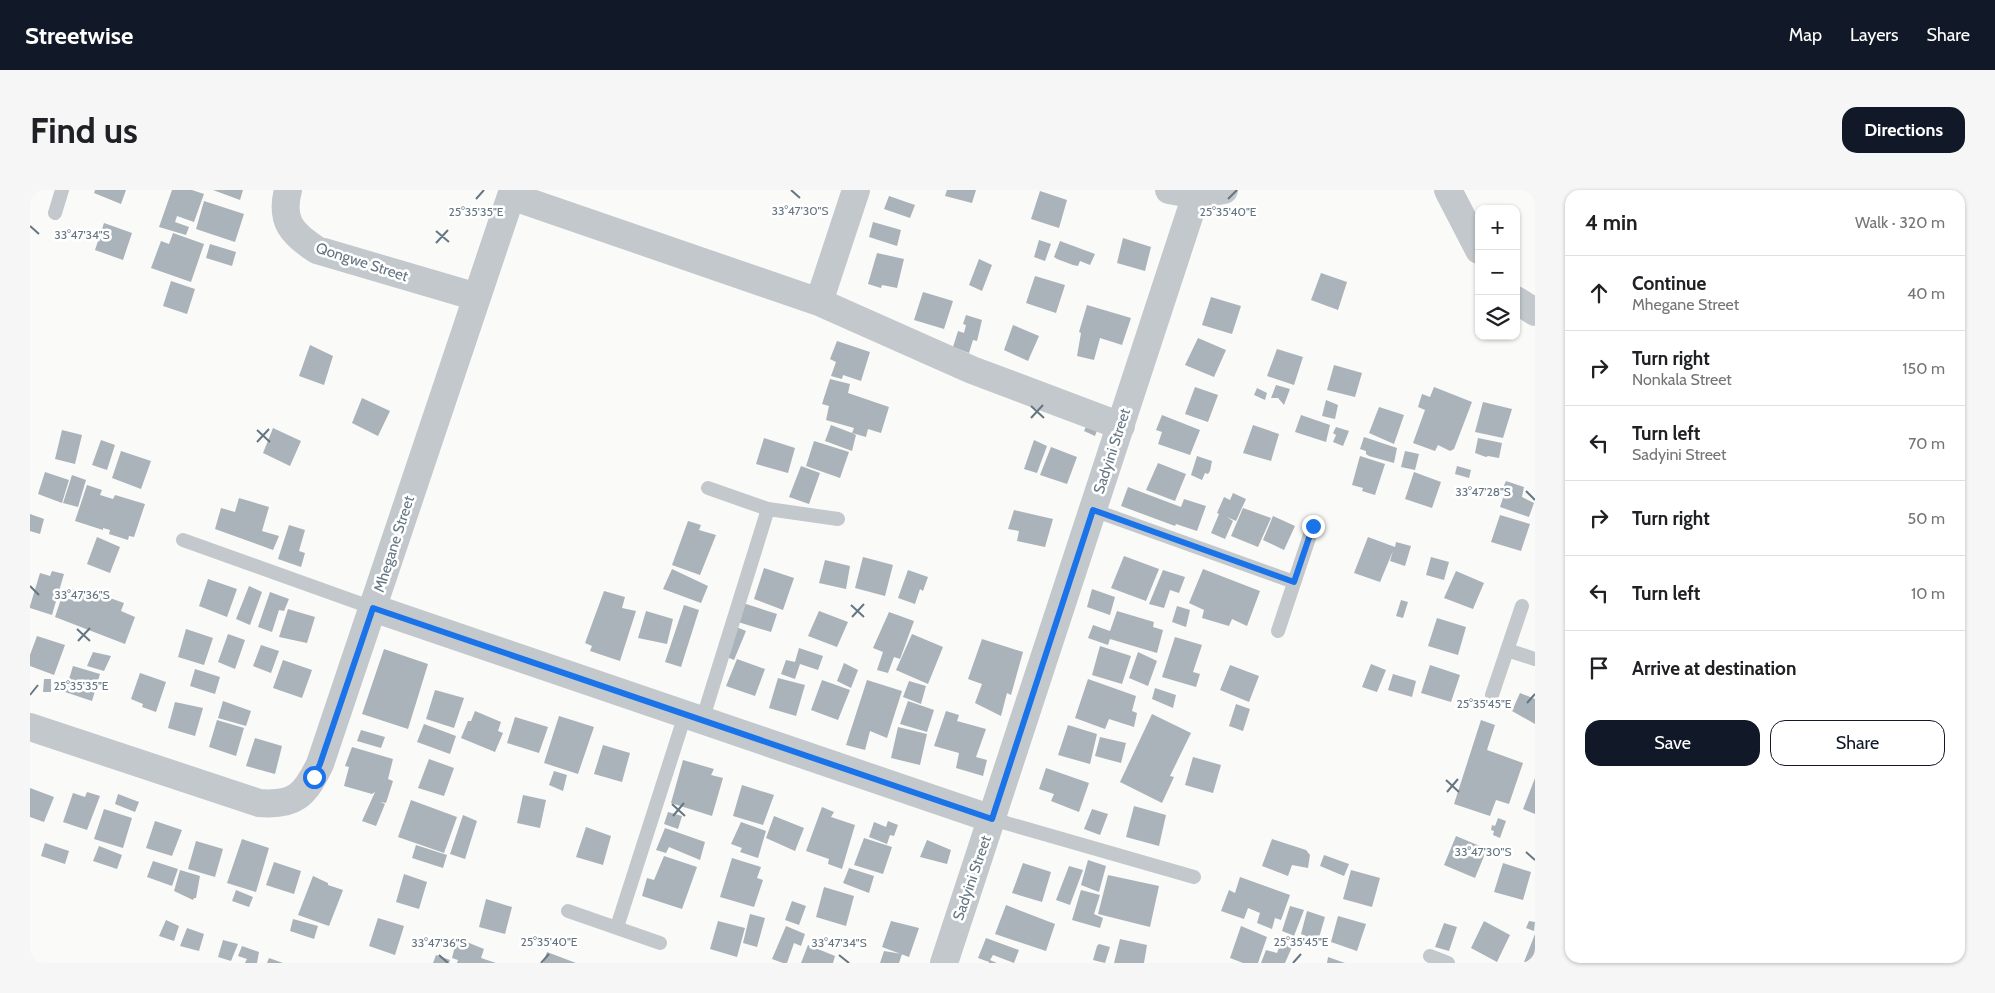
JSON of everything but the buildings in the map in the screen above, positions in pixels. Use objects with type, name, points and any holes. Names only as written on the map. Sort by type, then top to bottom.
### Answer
[{"type":"street","name":"Qongwe Street","points":[[288,190],[284,203],[288,222],[298,238],[317,250],[477,297]]},
{"type":"street","points":[[820,302],[856,190]]},
{"type":"street","points":[[1168,190],[1196,195],[1224,190]]},
{"type":"street","points":[[1448,190],[1475,242]]},
{"type":"street","name":"Mhegane Street","points":[[30,727],[259,803],[278,804],[293,800],[304,790],[314,777],[320,764],[512,193]]},
{"type":"street","points":[[512,193],[820,302],[972,370],[1121,426]]},
{"type":"street","name":"Sadyini Street","points":[[944,963],[1196,195]]},
{"type":"street","points":[[1520,303],[1535,312]]},
{"type":"street","points":[[373,608],[992,819]]},
{"type":"lane","points":[[55,213],[62,190]]},
{"type":"lane","points":[[708,488],[768,509],[838,519]]},
{"type":"lane","points":[[617,927],[768,509]]},
{"type":"lane","points":[[1093,510],[1294,582]]},
{"type":"lane","points":[[1278,631],[1313,526]]},
{"type":"lane","points":[[184,540],[373,608]]},
{"type":"lane","points":[[1492,695],[1522,606]]},
{"type":"lane","points":[[1508,650],[1535,659]]},
{"type":"lane","points":[[992,819],[1194,878]]},
{"type":"lane","points":[[568,910],[660,943]]},
{"type":"lane","points":[[1430,956],[1448,963]]},
{"type":"route","points":[[314,777],[373,608],[992,819],[1093,510],[1294,582],[1313,526]]}]
